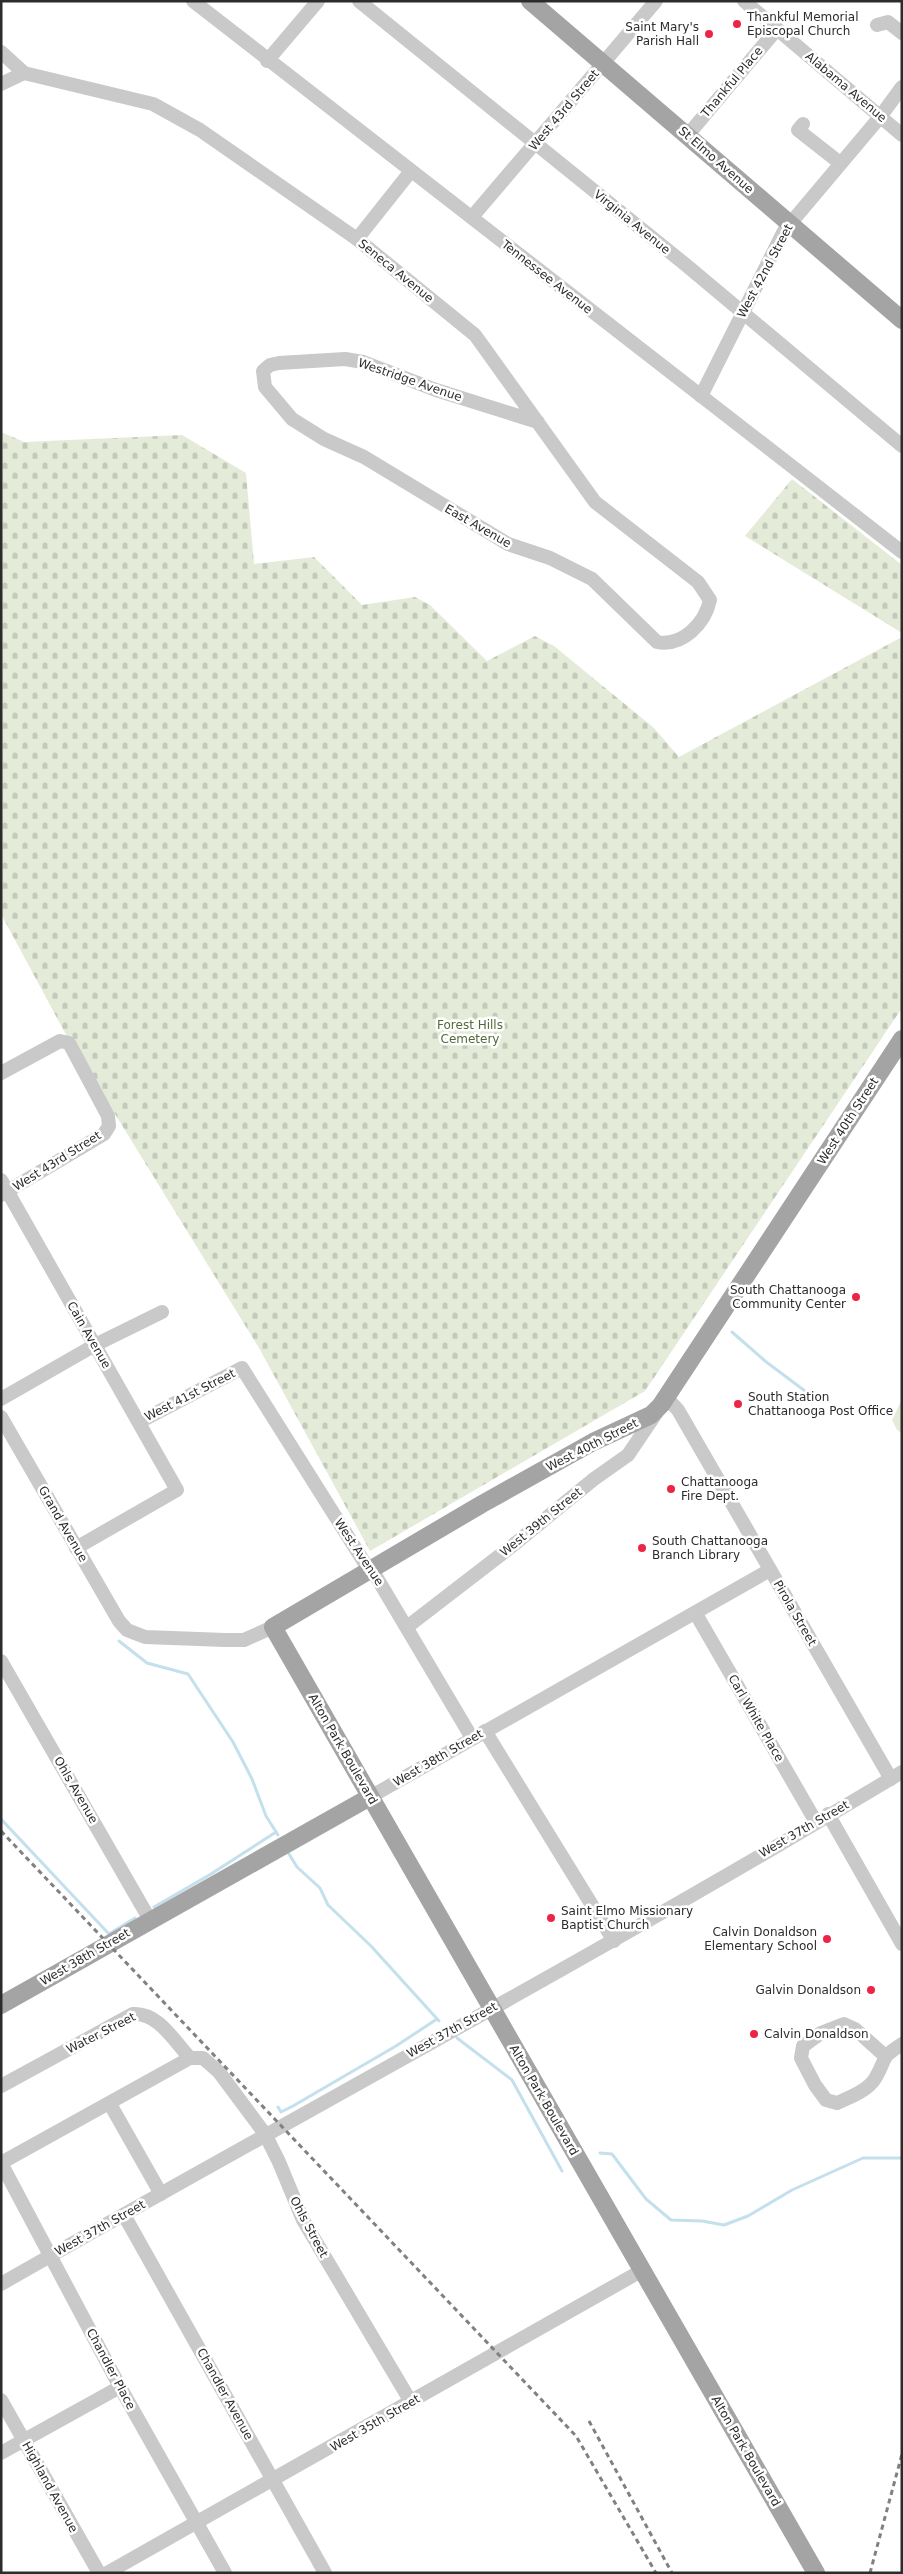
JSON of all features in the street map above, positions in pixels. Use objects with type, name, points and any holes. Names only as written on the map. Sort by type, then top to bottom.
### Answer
[{"type":"main road","name":"St Elmo Avenue","points":[[530,1],[902,320]]},
{"type":"main road","name":"West 40th Street","points":[[273,1627],[576,1452],[650,1415],[664,1401],[902,1039]]},
{"type":"main road","name":"Alton Park Boulevard","points":[[273,1627],[816,2573]]},
{"type":"main road","name":"West 38th Street","points":[[1,2006],[370,1796]]},
{"type":"street","name":"Tennessee Avenue","points":[[193,1],[267,61],[472,217],[902,552]]},
{"type":"street","points":[[267,61],[318,1]]},
{"type":"street","name":"Virginia Avenue","points":[[359,1],[686,266],[902,446]]},
{"type":"street","name":"West 43rd Street","points":[[472,217],[656,1]]},
{"type":"street","name":"Alabama Avenue","points":[[744,1],[902,135]]},
{"type":"street","points":[[877,25],[888,22],[902,33]]},
{"type":"street","name":"Thankful Place","points":[[688,136],[777,29]]},
{"type":"street","name":"Seneca Avenue","points":[[1,52],[24,73],[153,104],[200,130],[357,239],[475,335],[595,502],[698,582],[710,600]]},
{"type":"street","points":[[1,84],[24,73]]},
{"type":"street","name":"West 42nd Street","points":[[701,396],[789,223],[880,117],[898,100],[902,87]]},
{"type":"street","points":[[803,124],[798,130],[840,163]]},
{"type":"street","points":[[357,239],[411,171]]},
{"type":"street","name":"Westridge Avenue","points":[[279,363],[345,359],[363,362],[436,390],[538,422]]},
{"type":"street","name":"East Avenue","points":[[279,363],[270,365],[263,371],[265,387],[292,419],[324,439],[364,457],[508,544],[550,558],[592,579],[657,642],[672,642],[687,635],[707,614],[710,600]]},
{"type":"street","name":"West 43rd Street","points":[[1,1073],[60,1041],[69,1043],[108,1116],[109,1126],[104,1134],[3,1189]]},
{"type":"street","name":"Cain Avenue","points":[[3,1189],[177,1490],[76,1548]]},
{"type":"street","points":[[1,1399],[95,1346],[162,1312]]},
{"type":"street","name":"West 41st Street","points":[[139,1422],[242,1368]]},
{"type":"street","name":"West Avenue","points":[[242,1368],[408,1628],[472,1738]]},
{"type":"street","name":"Pirola Street","points":[[664,1401],[678,1410],[770,1570],[896,1776]]},
{"type":"street","name":"West 39th Street","points":[[408,1628],[594,1479],[628,1455],[664,1401]]},
{"type":"street","name":"Grand Avenue","points":[[1,1417],[119,1621],[127,1630]]},
{"type":"street","name":"West 38th Street","points":[[370,1796],[696,1614],[770,1570]]},
{"type":"street","name":"Carl White Place","points":[[696,1614],[816,1822]]},
{"type":"street","name":"West 40th Street","points":[[127,1630],[145,1637],[244,1640],[273,1627]]},
{"type":"street","name":"Ohls Avenue","points":[[1,1661],[150,1920]]},
{"type":"street","points":[[485,1731],[614,1941]]},
{"type":"street","name":"West 37th Street","points":[[1,2284],[264,2134],[614,1941],[828,1814],[896,1776]]},
{"type":"street","points":[[828,1814],[901,1942]]},
{"type":"street","name":"Water Street","points":[[1,2086],[133,2014],[140,2013],[154,2018],[196,2058]]},
{"type":"street","points":[[884,2055],[855,2029],[844,2024],[821,2033],[803,2046],[801,2058],[826,2100],[837,2103],[867,2088],[876,2077],[884,2055],[902,2044]]},
{"type":"street","points":[[1,2163],[196,2058]]},
{"type":"street","name":"Ohls Street","points":[[196,2058],[219,2072],[264,2134],[279,2162],[303,2220],[411,2402]]},
{"type":"street","points":[[110,2104],[161,2194]]},
{"type":"street","name":"Chandler Place","points":[[1,2163],[120,2388],[225,2573]]},
{"type":"street","name":"Chandler Avenue","points":[[124,2215],[325,2573]]},
{"type":"street","name":"West 35th Street","points":[[107,2573],[273,2481],[641,2271]]},
{"type":"street","points":[[1,2453],[120,2388]]},
{"type":"street","name":"Highland Avenue","points":[[1,2400],[98,2573]]},
{"type":"green space","name":"Forest Hills Cemetery","points":[[1,432],[24,442],[182,435],[246,473],[254,564],[314,557],[362,605],[415,597],[430,605],[487,661],[535,636],[554,646],[654,728],[679,757],[902,637],[902,1008],[645,1391],[370,1551],[259,1348],[64,1031],[1,914]]},
{"type":"green space","points":[[792,479],[902,565],[902,633],[745,536]]},
{"type":"green space","points":[[902,1399],[902,1433],[897,1430],[892,1420]]},
{"type":"waterway","points":[[732,1332],[765,1361],[817,1400]]},
{"type":"waterway","points":[[119,1641],[147,1663],[188,1674],[233,1742],[252,1779],[266,1816],[278,1835]]},
{"type":"waterway","points":[[1,1819],[109,1934],[135,1918]]},
{"type":"waterway","points":[[154,1907],[211,1874],[276,1832]]},
{"type":"waterway","points":[[289,1854],[297,1867],[320,1888],[328,1905],[371,1946],[439,2021]]},
{"type":"waterway","points":[[278,2107],[281,2112],[293,2106],[396,2046],[437,2019]]},
{"type":"waterway","points":[[457,2038],[512,2080],[562,2171]]},
{"type":"waterway","points":[[600,2153],[612,2154],[646,2199],[671,2220],[702,2221],[724,2225],[748,2216],[792,2190],[863,2158],[902,2158]]},
{"type":"railway","points":[[1,1831],[576,2436],[656,2573]]},
{"type":"railway","points":[[589,2421],[672,2573]]},
{"type":"railway","points":[[870,2573],[902,2454]]},
{"type":"place","name":"Thankful Memorial Episcopal Church","points":[[737,24]]},
{"type":"place","name":"Saint Mary's Parish Hall","points":[[709,34]]},
{"type":"place","name":"South Chattanooga Community Center","points":[[856,1297]]},
{"type":"place","name":"South Station Chattanooga Post Office","points":[[738,1404]]},
{"type":"place","name":"Chattanooga Fire Dept.","points":[[671,1489]]},
{"type":"place","name":"South Chattanooga Branch Library","points":[[642,1548]]},
{"type":"place","name":"Saint Elmo Missionary Baptist Church","points":[[551,1918]]},
{"type":"place","name":"Calvin Donaldson Elementary School","points":[[827,1939]]},
{"type":"place","name":"Galvin Donaldson","points":[[871,1990]]},
{"type":"place","name":"Calvin Donaldson","points":[[754,2034]]}]
